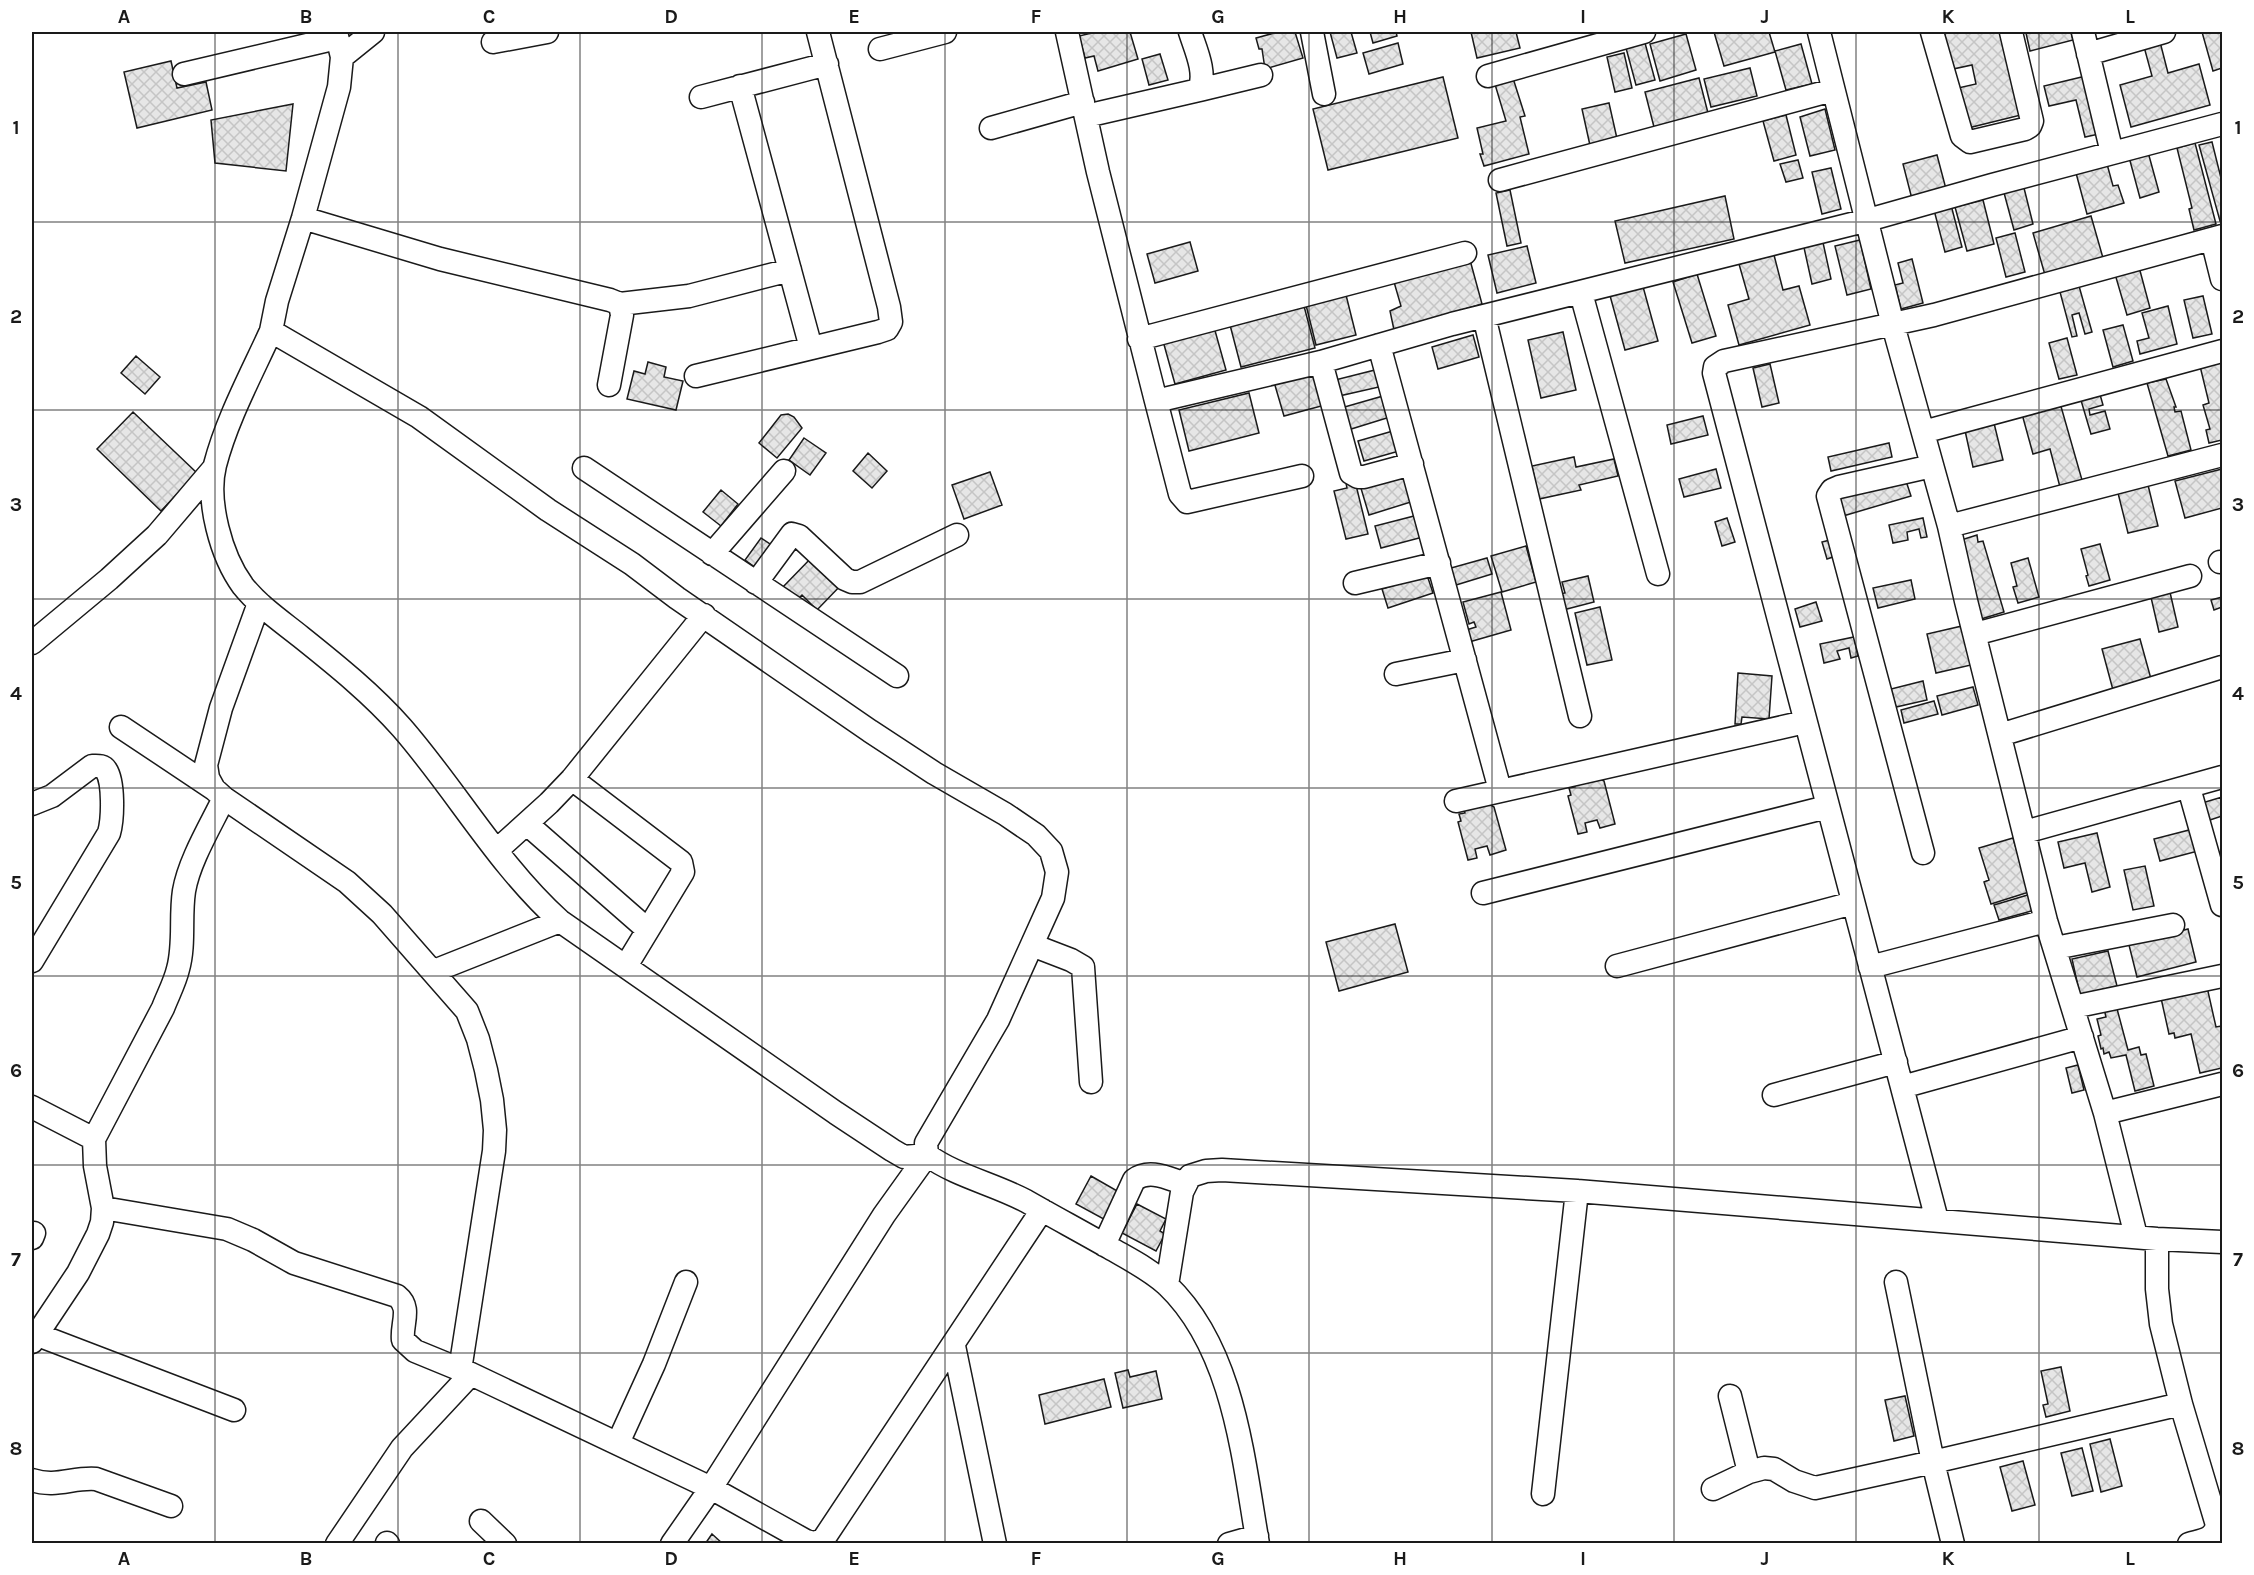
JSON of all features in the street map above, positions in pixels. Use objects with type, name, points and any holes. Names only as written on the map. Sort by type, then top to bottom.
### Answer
[{"type":"street","points":[[184,74],[338,42],[373,32]]},
{"type":"street","points":[[493,42],[547,32]]},
{"type":"street","points":[[696,376],[887,329],[891,322],[818,32]]},
{"type":"street","points":[[880,49],[945,32]]},
{"type":"street","points":[[1067,32],[1139,339],[1180,494],[1187,501],[1302,476]]},
{"type":"street","points":[[1190,32],[1201,70],[1202,83],[1199,90]]},
{"type":"street","points":[[1312,32],[1324,94]]},
{"type":"street","points":[[1488,76],[1644,32]]},
{"type":"street","points":[[1819,32],[1893,325],[1949,526],[2046,921],[2105,1113],[2147,1238],[2157,1281],[2161,1324],[2181,1404],[2217,1525],[2208,1539],[2189,1544]]},
{"type":"street","points":[[1932,32],[1962,136],[1970,142],[2025,129],[2032,122],[2011,32]]},
{"type":"street","points":[[2083,32],[2112,153]]},
{"type":"street","points":[[2088,54],[2164,32]]},
{"type":"street","points":[[338,42],[339,87],[331,122],[277,301],[271,331],[224,434],[214,468],[212,491],[215,518],[235,573],[259,603],[379,704],[424,756],[537,900],[560,921],[892,1150],[904,1157],[927,1155],[939,1163],[1006,1190],[1139,1264],[1167,1285],[1202,1330],[1219,1369],[1233,1411],[1244,1457],[1258,1540],[1228,1544]]},
{"type":"street","points":[[701,97],[827,64]]},
{"type":"street","points":[[991,128],[1084,109],[1199,90],[1261,75]]},
{"type":"street","points":[[740,86],[811,348]]},
{"type":"street","points":[[1500,180],[1833,90]]},
{"type":"street","points":[[1155,401],[1321,362],[1484,316],[1868,220],[2223,124]]},
{"type":"street","points":[[303,218],[440,259],[620,304],[689,296],[790,270]]},
{"type":"street","points":[[1936,1220],[1714,373],[1715,367],[1724,361],[1893,325],[2217,238],[2223,279]]},
{"type":"street","points":[[1139,339],[1465,253]]},
{"type":"street","points":[[1581,293],[1658,574]]},
{"type":"street","points":[[609,385],[622,315],[620,304]]},
{"type":"street","points":[[1484,316],[1580,716]]},
{"type":"street","points":[[271,331],[418,417],[548,510],[632,564],[677,598],[904,754],[1005,814],[1036,836],[1051,851],[1057,872],[1053,898],[998,1020],[926,1143],[927,1155],[884,1215],[711,1488],[672,1544]]},
{"type":"street","points":[[1379,345],[1500,790]]},
{"type":"street","points":[[1923,432],[2223,351]]},
{"type":"street","points":[[1321,362],[1351,473],[1364,477],[1412,464]]},
{"type":"street","points":[[1949,526],[2223,455]]},
{"type":"street","points":[[1923,853],[1828,496],[1832,490],[1839,487],[1932,466]]},
{"type":"street","points":[[32,643],[109,579],[157,535],[214,468]]},
{"type":"street","points":[[584,468],[897,676]]},
{"type":"street","points":[[712,554],[784,471]]},
{"type":"street","points":[[756,583],[792,534],[798,536],[845,579],[852,582],[860,582],[957,535]]},
{"type":"street","points":[[1355,583],[1439,563]]},
{"type":"street","points":[[1975,634],[2190,576]]},
{"type":"street","points":[[219,794],[208,778],[206,765],[221,708],[259,603]]},
{"type":"street","points":[[497,850],[572,779],[704,615]]},
{"type":"street","points":[[1396,674],[1465,660]]},
{"type":"street","points":[[2000,735],[2223,667]]},
{"type":"street","points":[[1456,801],[1805,722]]},
{"type":"street","points":[[121,727],[346,882],[382,914],[467,1011],[478,1039],[492,1100],[495,1130],[465,1372],[402,1449],[337,1544]]},
{"type":"street","points":[[32,804],[52,796],[92,766],[106,769],[113,814],[109,833],[32,961]]},
{"type":"street","points":[[2025,831],[2223,777]]},
{"type":"street","points":[[572,779],[681,862],[683,872],[626,966]]},
{"type":"street","points":[[2188,788],[2223,905]]},
{"type":"street","points":[[219,794],[184,890],[178,970],[163,1008],[94,1139],[95,1166],[103,1208],[102,1222],[78,1273],[35,1338],[234,1410]]},
{"type":"street","points":[[1483,893],[1827,807]]},
{"type":"street","points":[[527,824],[648,930]]},
{"type":"street","points":[[1617,966],[1853,903]]},
{"type":"street","points":[[434,972],[560,921]]},
{"type":"street","points":[[1870,967],[2046,921]]},
{"type":"street","points":[[2055,948],[2173,925]]},
{"type":"street","points":[[1032,945],[1083,967],[1091,1082]]},
{"type":"street","points":[[2073,1007],[2223,976]]},
{"type":"street","points":[[1902,1087],[2082,1037]]},
{"type":"street","points":[[1774,1095],[1896,1062]]},
{"type":"street","points":[[2105,1113],[2223,1084]]},
{"type":"street","points":[[32,1107],[94,1139]]},
{"type":"street","points":[[1167,1285],[1182,1192],[1190,1176],[1206,1171],[1222,1170],[1577,1191],[2147,1238],[2223,1242]]},
{"type":"street","points":[[1104,1245],[1134,1180],[1140,1175],[1154,1174],[1186,1184]]},
{"type":"street","points":[[1543,1494],[1577,1191]]},
{"type":"street","points":[[103,1208],[227,1229],[294,1263],[398,1296],[406,1309],[402,1332],[403,1341],[415,1351],[465,1372],[711,1488],[778,1536],[814,1543],[823,1540],[954,1346],[1042,1210]]},
{"type":"street","points":[[618,1443],[654,1364],[686,1282]]},
{"type":"street","points":[[1896,1282],[1933,1462],[1953,1544]]},
{"type":"street","points":[[954,1346],[995,1544]]},
{"type":"street","points":[[1730,1396],[1749,1472]]},
{"type":"street","points":[[1713,1489],[1749,1472],[1764,1468],[1774,1469],[1794,1481],[1815,1488],[2181,1404]]},
{"type":"street","points":[[32,1480],[62,1484],[86,1478],[96,1479],[171,1506]]},
{"type":"street","points":[[481,1521],[505,1544]]},
{"type":"building","points":[[1096,32],[1130,32],[1138,59],[1098,71],[1094,56],[1085,58],[1079,36]]},
{"type":"building","points":[[1278,32],[1295,32],[1303,58],[1265,69],[1262,49],[1259,49],[1256,38]]},
{"type":"building","points":[[1330,32],[1351,32],[1357,53],[1337,58]]},
{"type":"building","points":[[1370,32],[1396,32],[1397,36],[1373,43]]},
{"type":"building","points":[[1471,32],[1516,32],[1520,48],[1477,58]]},
{"type":"building","points":[[1714,32],[1769,32],[1775,52],[1724,66]]},
{"type":"building","points":[[1944,32],[2005,32],[2025,114],[1968,128],[1958,88],[1976,84],[1972,65],[1953,69]]},
{"type":"building","points":[[2071,32],[2073,40],[2030,51],[2026,33]]},
{"type":"building","points":[[2202,32],[2221,32],[2222,68],[2213,71]]},
{"type":"building","points":[[1686,34],[1696,70],[1660,81],[1650,44]]},
{"type":"building","points":[[2159,38],[2168,73],[2199,64],[2210,105],[2131,127],[2120,85],[2152,76],[2143,43]]},
{"type":"building","points":[[1398,43],[1403,64],[1369,74],[1363,53]]},
{"type":"building","points":[[1645,43],[1655,80],[1636,85],[1626,48]]},
{"type":"building","points":[[1801,44],[1812,84],[1786,90],[1775,51]]},
{"type":"building","points":[[1624,53],[1632,88],[1615,92],[1607,57]]},
{"type":"building","points":[[1160,54],[1168,80],[1149,85],[1142,59]]},
{"type":"building","points":[[171,61],[177,88],[206,82],[212,110],[137,128],[124,72]]},
{"type":"building","points":[[1750,68],[1757,96],[1711,107],[1704,79]]},
{"type":"building","points":[[1512,75],[1525,116],[1520,117],[1529,154],[1484,166],[1477,128],[1506,121],[1494,81]]},
{"type":"building","points":[[2086,76],[2099,134],[2085,137],[2076,100],[2049,106],[2044,86]]},
{"type":"building","points":[[1443,77],[1458,138],[1328,170],[1313,109]]},
{"type":"building","points":[[1699,78],[1708,113],[1654,127],[1645,92]]},
{"type":"building","points":[[1609,103],[1618,143],[1591,150],[1582,109]]},
{"type":"building","points":[[293,104],[286,171],[215,163],[211,120]]},
{"type":"building","points":[[1825,109],[1835,150],[1810,156],[1800,117]]},
{"type":"building","points":[[1786,115],[1796,155],[1774,161],[1763,121]]},
{"type":"building","points":[[2212,142],[2222,182],[2222,220],[2220,221],[2199,145]]},
{"type":"building","points":[[2195,143],[2216,224],[2194,230],[2189,209],[2192,208],[2177,148]]},
{"type":"building","points":[[2148,152],[2159,192],[2140,198],[2129,157]]},
{"type":"building","points":[[1937,155],[1946,189],[1912,199],[1903,164]]},
{"type":"building","points":[[1798,160],[1803,178],[1786,182],[1780,164]]},
{"type":"building","points":[[2107,164],[2113,186],[2118,185],[2124,203],[2087,214],[2076,173]]},
{"type":"building","points":[[1831,168],[1841,209],[1822,214],[1812,172]]},
{"type":"building","points":[[2023,184],[2033,224],[2014,230],[2003,189]]},
{"type":"building","points":[[1510,190],[1521,243],[1507,246],[1496,193]]},
{"type":"building","points":[[1725,196],[1734,239],[1625,263],[1615,221]]},
{"type":"building","points":[[1983,200],[1994,244],[1967,251],[1955,207]]},
{"type":"building","points":[[1951,205],[1962,247],[1945,252],[1934,210]]},
{"type":"building","points":[[2091,216],[2103,258],[2045,275],[2033,233]]},
{"type":"building","points":[[2015,233],[2025,272],[2006,277],[1996,238]]},
{"type":"building","points":[[1822,238],[1831,279],[1812,284],[1803,243]]},
{"type":"building","points":[[1860,240],[1871,289],[1847,295],[1835,246]]},
{"type":"building","points":[[1190,242],[1198,271],[1155,283],[1147,254]]},
{"type":"building","points":[[1527,246],[1536,283],[1497,293],[1488,255]]},
{"type":"building","points":[[1774,255],[1783,290],[1799,286],[1810,325],[1739,345],[1728,305],[1749,299],[1739,264]]},
{"type":"building","points":[[1912,259],[1923,303],[1901,309],[1895,285],[1903,283],[1898,263]]},
{"type":"building","points":[[1470,260],[1482,304],[1394,330],[1390,311],[1401,306],[1394,282]]},
{"type":"building","points":[[2139,267],[2150,308],[2127,315],[2115,274]]},
{"type":"building","points":[[1697,274],[1716,336],[1692,343],[1673,282]]},
{"type":"building","points":[[1642,283],[1658,341],[1625,350],[1609,292]]},
{"type":"building","points":[[2079,286],[2092,332],[2085,334],[2079,313],[2072,315],[2077,336],[2072,337],[2060,292]]},
{"type":"building","points":[[1346,295],[1356,335],[1316,345],[1306,305]]},
{"type":"building","points":[[2203,296],[2212,334],[2193,338],[2184,300]]},
{"type":"building","points":[[1304,306],[1315,348],[1241,367],[1230,325]]},
{"type":"building","points":[[2168,306],[2177,344],[2140,354],[2137,341],[2149,338],[2142,313]]},
{"type":"building","points":[[2123,325],[2133,361],[2113,367],[2103,330]]},
{"type":"building","points":[[1214,327],[1226,370],[1175,384],[1163,341]]},
{"type":"building","points":[[1563,332],[1576,390],[1541,398],[1528,340]]},
{"type":"building","points":[[1473,335],[1479,357],[1438,369],[1432,347]]},
{"type":"building","points":[[2067,338],[2077,375],[2059,379],[2049,343]]},
{"type":"building","points":[[136,356],[160,377],[145,394],[121,373]]},
{"type":"building","points":[[2220,360],[2222,440],[2209,443],[2206,430],[2210,429],[2203,405],[2209,403],[2200,366]]},
{"type":"building","points":[[648,362],[666,367],[664,377],[683,381],[676,410],[627,399],[634,371],[645,374]]},
{"type":"building","points":[[1770,364],[1779,403],[1762,407],[1753,368]]},
{"type":"building","points":[[1315,370],[1325,405],[1284,416],[1274,382]]},
{"type":"building","points":[[1375,370],[1379,387],[1339,396],[1335,380]]},
{"type":"building","points":[[2166,379],[2176,407],[2174,407],[2175,412],[2181,411],[2191,450],[2168,456],[2147,383]]},
{"type":"building","points":[[2099,391],[2103,405],[2089,409],[2090,415],[2105,411],[2110,429],[2091,434],[2080,397]]},
{"type":"building","points":[[1249,393],[1259,433],[1189,451],[1179,410]]},
{"type":"building","points":[[1383,396],[1390,417],[1348,430],[1341,408]]},
{"type":"building","points":[[2060,403],[2082,480],[2060,487],[2050,449],[2033,454],[2022,414]]},
{"type":"building","points":[[133,412],[197,473],[161,511],[97,449]]},
{"type":"building","points":[[788,414],[794,417],[802,428],[777,458],[759,443],[781,415]]},
{"type":"building","points":[[1703,416],[1708,435],[1671,444],[1667,425]]},
{"type":"building","points":[[1993,419],[2003,460],[1973,467],[1964,426]]},
{"type":"building","points":[[1393,431],[1399,451],[1364,461],[1358,441]]},
{"type":"building","points":[[804,438],[826,453],[810,475],[789,460]]},
{"type":"building","points":[[1889,443],[1892,457],[1831,471],[1828,457]]},
{"type":"building","points":[[868,453],[887,471],[872,488],[853,471]]},
{"type":"building","points":[[1574,457],[1576,467],[1614,459],[1618,476],[1579,485],[1581,490],[1539,499],[1532,466]]},
{"type":"building","points":[[1716,469],[1721,488],[1684,497],[1679,479]]},
{"type":"building","points":[[2222,469],[2222,508],[2185,518],[2175,481]]},
{"type":"building","points":[[1405,471],[1414,501],[1369,515],[1360,485]]},
{"type":"building","points":[[990,472],[1002,505],[964,519],[952,485]]},
{"type":"building","points":[[1355,481],[1368,534],[1346,539],[1334,491],[1347,488],[1346,483]]},
{"type":"building","points":[[1906,481],[1911,496],[1843,516],[1837,495]]},
{"type":"building","points":[[2148,485],[2158,526],[2128,533],[2118,493]]},
{"type":"building","points":[[721,490],[738,504],[721,526],[703,512]]},
{"type":"building","points":[[1418,515],[1423,537],[1381,548],[1375,526]]},
{"type":"building","points":[[1727,518],[1735,542],[1722,546],[1715,522]]},
{"type":"building","points":[[1923,518],[1927,537],[1921,538],[1919,529],[1907,532],[1908,540],[1893,543],[1889,525]]},
{"type":"building","points":[[1977,535],[1978,542],[1983,541],[2004,612],[1981,619],[1958,541]]},
{"type":"building","points":[[761,538],[773,546],[756,568],[745,560]]},
{"type":"building","points":[[1834,539],[1839,555],[1827,559],[1822,542]]},
{"type":"building","points":[[2100,544],[2110,580],[2089,586],[2081,549]]},
{"type":"building","points":[[1526,546],[1536,582],[1502,592],[1491,556]]},
{"type":"building","points":[[814,555],[843,583],[817,610],[802,595],[796,601],[782,588]]},
{"type":"building","points":[[1487,558],[1492,574],[1456,585],[1451,568]]},
{"type":"building","points":[[2028,558],[2039,597],[2018,603],[2013,587],[2017,586],[2011,563]]},
{"type":"building","points":[[1427,575],[1433,593],[1388,608],[1382,589]]},
{"type":"building","points":[[1588,576],[1594,602],[1563,610],[1559,594],[1565,593],[1562,582]]},
{"type":"building","points":[[1911,580],[1915,599],[1878,608],[1873,588]]},
{"type":"building","points":[[2169,588],[2178,627],[2159,632],[2150,593]]},
{"type":"building","points":[[1501,592],[1511,630],[1469,642],[1466,630],[1476,627],[1474,622],[1469,624],[1463,602]]},
{"type":"building","points":[[2222,597],[2222,607],[2214,610],[2211,600]]},
{"type":"building","points":[[1816,602],[1822,621],[1800,627],[1795,609]]},
{"type":"building","points":[[1600,607],[1612,660],[1587,665],[1575,613]]},
{"type":"building","points":[[1962,626],[1971,665],[1936,673],[1927,634]]},
{"type":"building","points":[[1854,637],[1858,656],[1851,658],[1849,648],[1837,651],[1840,659],[1824,663],[1820,644]]},
{"type":"building","points":[[2140,639],[2151,679],[2113,690],[2102,649]]},
{"type":"building","points":[[1738,673],[1772,676],[1769,719],[1742,717],[1741,724],[1735,724]]},
{"type":"building","points":[[1923,681],[1927,700],[1896,707],[1891,689]]},
{"type":"building","points":[[1973,687],[1978,705],[1942,715],[1937,696]]},
{"type":"building","points":[[1934,701],[1938,714],[1904,723],[1901,710]]},
{"type":"building","points":[[1595,776],[1604,781],[1615,824],[1600,828],[1597,820],[1585,823],[1587,832],[1578,834],[1568,796],[1571,795],[1569,788],[1575,787],[1573,780]]},
{"type":"building","points":[[2222,797],[2222,816],[2207,821],[2202,803]]},
{"type":"building","points":[[1486,802],[1494,807],[1506,850],[1490,855],[1487,846],[1475,849],[1477,858],[1468,860],[1458,822],[1461,821],[1459,814],[1465,813],[1463,806]]},
{"type":"building","points":[[2193,829],[2198,851],[2160,861],[2154,839]]},
{"type":"building","points":[[2097,833],[2110,887],[2092,892],[2085,863],[2064,868],[2058,842]]},
{"type":"building","points":[[2013,838],[2029,892],[1991,904],[1984,882],[1989,880],[1979,848]]},
{"type":"building","points":[[2145,866],[2154,906],[2133,910],[2124,870]]},
{"type":"building","points":[[2031,894],[2035,910],[1999,920],[1994,905]]},
{"type":"building","points":[[1395,924],[1408,972],[1339,991],[1326,942]]},
{"type":"building","points":[[2188,929],[2196,962],[2137,977],[2129,945]]},
{"type":"building","points":[[2108,951],[2117,986],[2080,995],[2072,959]]},
{"type":"building","points":[[2207,987],[2216,1027],[2222,1026],[2222,1068],[2200,1073],[2191,1034],[2175,1038],[2174,1033],[2169,1034],[2161,998]]},
{"type":"building","points":[[2116,1005],[2128,1050],[2139,1047],[2141,1055],[2146,1054],[2154,1086],[2135,1091],[2126,1055],[2111,1058],[2109,1052],[2104,1054],[2103,1048],[2101,1049],[2098,1036],[2101,1035],[2097,1019],[2106,1017],[2104,1009]]},
{"type":"building","points":[[2078,1065],[2084,1090],[2072,1093],[2066,1068]]},
{"type":"building","points":[[1091,1176],[1126,1196],[1111,1223],[1076,1204]]},
{"type":"building","points":[[1137,1204],[1166,1219],[1160,1231],[1165,1234],[1156,1251],[1122,1233]]},
{"type":"building","points":[[2061,1367],[2070,1411],[2046,1417],[2043,1405],[2048,1404],[2041,1371]]},
{"type":"building","points":[[1128,1370],[1130,1377],[1156,1371],[1162,1399],[1123,1408],[1115,1373]]},
{"type":"building","points":[[1104,1379],[1111,1407],[1045,1424],[1039,1395]]},
{"type":"building","points":[[1905,1396],[1914,1436],[1894,1441],[1885,1400]]},
{"type":"building","points":[[2110,1439],[2122,1486],[2101,1492],[2090,1444]]},
{"type":"building","points":[[2082,1448],[2093,1491],[2072,1496],[2061,1453]]},
{"type":"building","points":[[2023,1461],[2035,1505],[2012,1511],[2000,1467]]},
{"type":"building","points":[[712,1534],[723,1544],[705,1544]]}]
